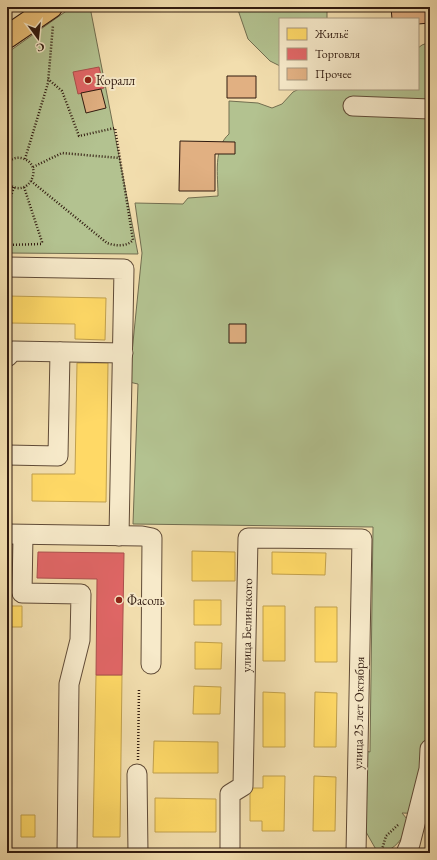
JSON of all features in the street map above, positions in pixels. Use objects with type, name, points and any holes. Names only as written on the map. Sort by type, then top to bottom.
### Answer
[{"type":"main road","points":[[7,37],[52,15]]},
{"type":"street","points":[[353,106],[430,109]]},
{"type":"street","points":[[7,267],[124,270],[119,536]]},
{"type":"street","points":[[7,357],[13,351],[123,353]]},
{"type":"street","points":[[7,455],[58,456],[60,352]]},
{"type":"street","points":[[67,853],[70,684],[80,640],[81,594],[22,593],[15,534],[142,536],[152,538],[151,664]]},
{"type":"street","name":"улица Белинского","points":[[230,853],[230,794],[243,786],[248,538],[362,539],[360,573]]},
{"type":"street","name":"улица 25 лет Октября","points":[[356,853],[360,573]]},
{"type":"street","points":[[406,853],[416,823],[429,769],[430,749]]},
{"type":"street","points":[[137,774],[138,853]]},
{"type":"path","points":[[25,159],[48,79],[52,15]]},
{"type":"path","points":[[31,181],[107,243],[112,245],[130,244],[133,240],[115,128],[79,136],[62,92],[48,79]]},
{"type":"path","points":[[32,167],[62,152],[120,158]]},
{"type":"path","points":[[7,163],[14,158],[19,157],[25,159],[32,167],[34,175],[31,181],[24,187],[14,187],[7,183]]},
{"type":"path","points":[[7,208],[14,187]]},
{"type":"path","points":[[7,245],[40,244],[42,242],[24,187]]},
{"type":"path","points":[[137,774],[139,688]]},
{"type":"path","points":[[381,853],[386,836],[400,823],[416,823]]},
{"type":"green space","points":[[72,7],[90,7],[138,254],[7,253],[7,53]]},
{"type":"green space","points":[[237,7],[327,7],[327,18],[279,18],[279,66],[270,61],[248,39]]},
{"type":"green space","points":[[430,42],[430,814],[402,813],[407,819],[401,840],[391,849],[378,853],[366,832],[365,814],[365,751],[370,752],[373,527],[133,524],[138,384],[129,382],[142,253],[135,203],[183,204],[188,198],[218,196],[218,154],[224,140],[229,134],[229,101],[258,103],[272,108],[282,104],[293,92],[297,90],[419,90],[419,47]]},
{"type":"building: Жильё","points":[[7,296],[106,298],[105,340],[75,339],[75,324],[9,323],[7,325]]},
{"type":"building: Жильё","points":[[77,363],[108,363],[106,502],[32,501],[32,474],[75,474]]},
{"type":"building: Жильё","points":[[192,551],[235,552],[235,581],[192,581]]},
{"type":"building: Жильё","points":[[272,552],[326,553],[325,575],[272,574]]},
{"type":"building: Жильё","points":[[194,600],[221,600],[221,625],[194,625]]},
{"type":"building: Жильё","points":[[9,606],[22,606],[22,627],[8,627]]},
{"type":"building: Жильё","points":[[263,606],[285,606],[285,661],[263,661]]},
{"type":"building: Жильё","points":[[315,607],[337,607],[337,662],[315,662]]},
{"type":"building: Жильё","points":[[195,642],[222,643],[221,669],[195,669]]},
{"type":"building: Жильё","points":[[96,675],[122,675],[120,837],[93,837]]},
{"type":"building: Жильё","points":[[194,686],[221,687],[220,714],[193,714]]},
{"type":"building: Жильё","points":[[263,692],[285,693],[285,747],[263,747]]},
{"type":"building: Жильё","points":[[315,692],[337,693],[336,747],[314,747]]},
{"type":"building: Жильё","points":[[154,741],[218,742],[218,773],[153,773]]},
{"type":"building: Жильё","points":[[263,776],[285,776],[284,831],[262,831],[262,821],[250,821],[250,788],[263,788]]},
{"type":"building: Жильё","points":[[314,776],[336,777],[335,831],[313,831]]},
{"type":"building: Жильё","points":[[155,798],[216,799],[216,832],[155,832]]},
{"type":"building: Жильё","points":[[21,815],[35,815],[35,837],[21,837]]},
{"type":"building: Торговля","name":"Коралл","points":[[99,67],[104,88],[78,94],[73,72]]},
{"type":"building: Торговля","points":[[38,552],[124,553],[122,675],[96,675],[97,579],[37,578]]},
{"type":"building: Прочее","points":[[391,7],[430,7],[430,23],[419,24],[419,18],[392,18]]},
{"type":"building: Прочее","points":[[227,76],[256,76],[256,98],[227,98]]},
{"type":"building: Прочее","points":[[101,89],[106,108],[86,113],[81,93]]},
{"type":"building: Прочее","points":[[180,141],[235,142],[235,154],[215,154],[215,191],[179,191]]},
{"type":"building: Прочее","points":[[229,324],[246,324],[246,343],[229,343]]},
{"type":"place","name":"Коралл","points":[[88,80]]},
{"type":"place","name":"Фасоль","points":[[119,600]]}]
